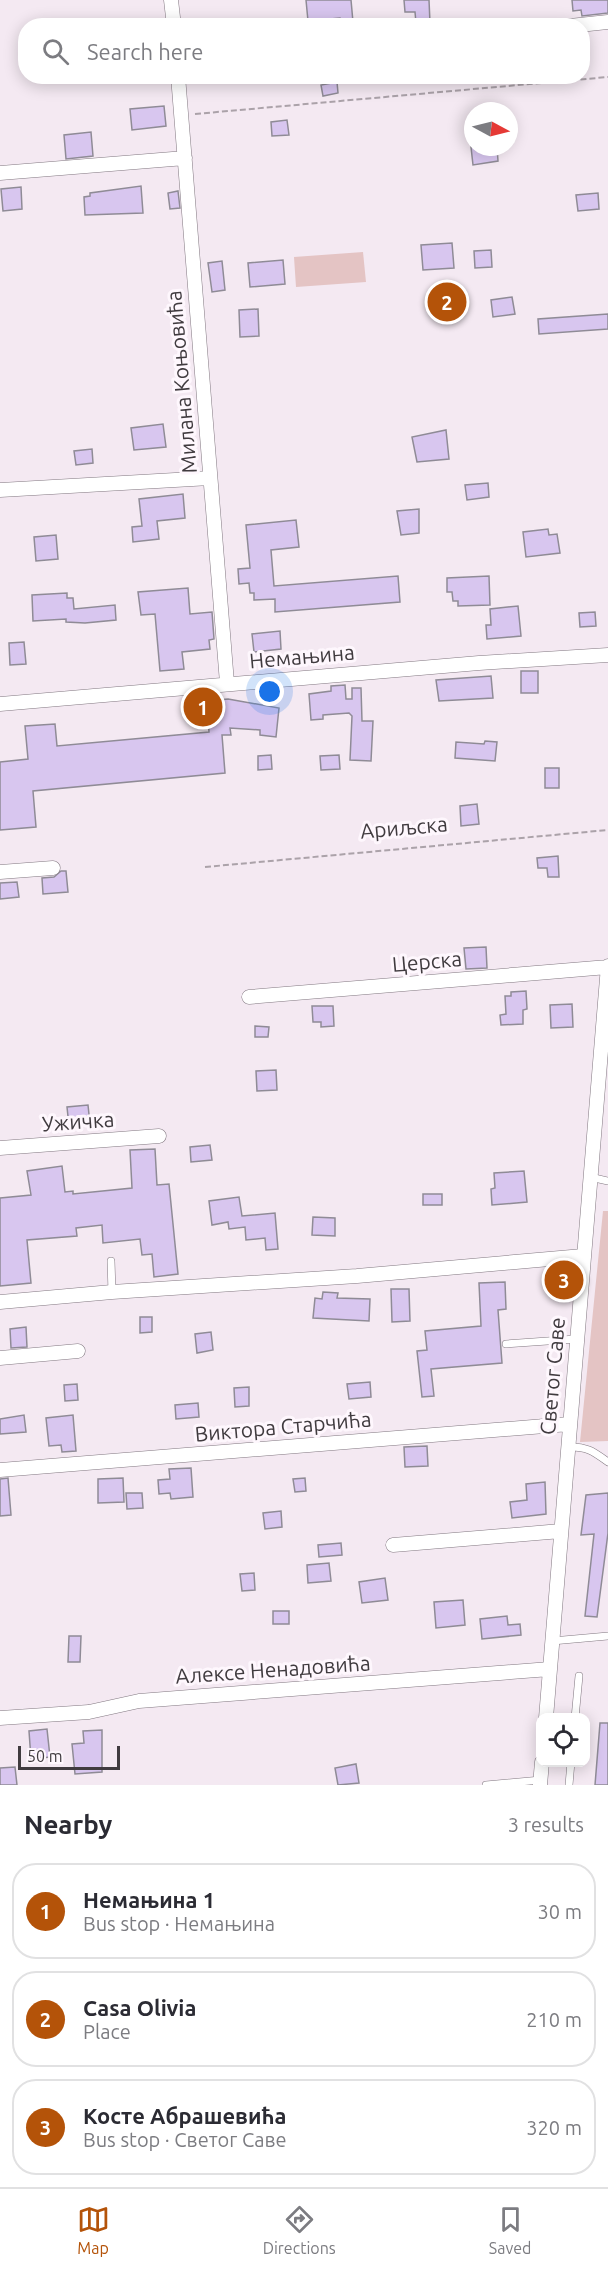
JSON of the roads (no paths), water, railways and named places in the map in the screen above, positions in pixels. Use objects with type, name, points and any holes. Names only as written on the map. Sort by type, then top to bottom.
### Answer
[{"type":"street","points":[[171,0],[173,18]]},
{"type":"street","points":[[590,24],[608,22]]},
{"type":"street","name":"Милана Коњовића","points":[[179,84],[227,683]]},
{"type":"street","points":[[0,173],[185,158]]},
{"type":"street","points":[[0,490],[210,478]]},
{"type":"street","name":"Немањина","points":[[0,704],[227,683],[608,655]]},
{"type":"street","points":[[0,872],[53,868]]},
{"type":"street","name":"Светог Саве","points":[[546,1713],[608,969]]},
{"type":"street","name":"Церска","points":[[249,997],[608,969]]},
{"type":"street","name":"Ужичка","points":[[0,1148],[159,1136]]},
{"type":"street","points":[[0,1302],[111,1292],[357,1276],[583,1256]]},
{"type":"street","points":[[0,1358],[78,1351]]},
{"type":"street","name":"Виктора Старчића","points":[[0,1470],[569,1424]]},
{"type":"street","points":[[393,1545],[561,1531]]},
{"type":"street","name":"Алексе Ненадовића","points":[[0,1718],[89,1712],[139,1701],[550,1669]]},
{"type":"street","points":[[541,1783],[542,1767]]},
{"type":"lane","points":[[590,1177],[608,1181]]},
{"type":"lane","points":[[111,1261],[111,1292]]},
{"type":"lane","points":[[506,1344],[576,1339]]},
{"type":"lane","points":[[567,1447],[583,1446],[608,1462]]},
{"type":"lane","points":[[552,1641],[608,1636]]},
{"type":"lane","points":[[575,1713],[579,1676]]},
{"type":"lane","points":[[569,1785],[571,1767]]},
{"type":"lane","points":[[486,1785],[541,1783]]},
{"type":"place","name":"Casa Olivia","points":[[447,302]]},
{"type":"place","name":"Немањина 1","points":[[203,707]]},
{"type":"place","name":"Косте Абрашевића","points":[[564,1280]]}]
